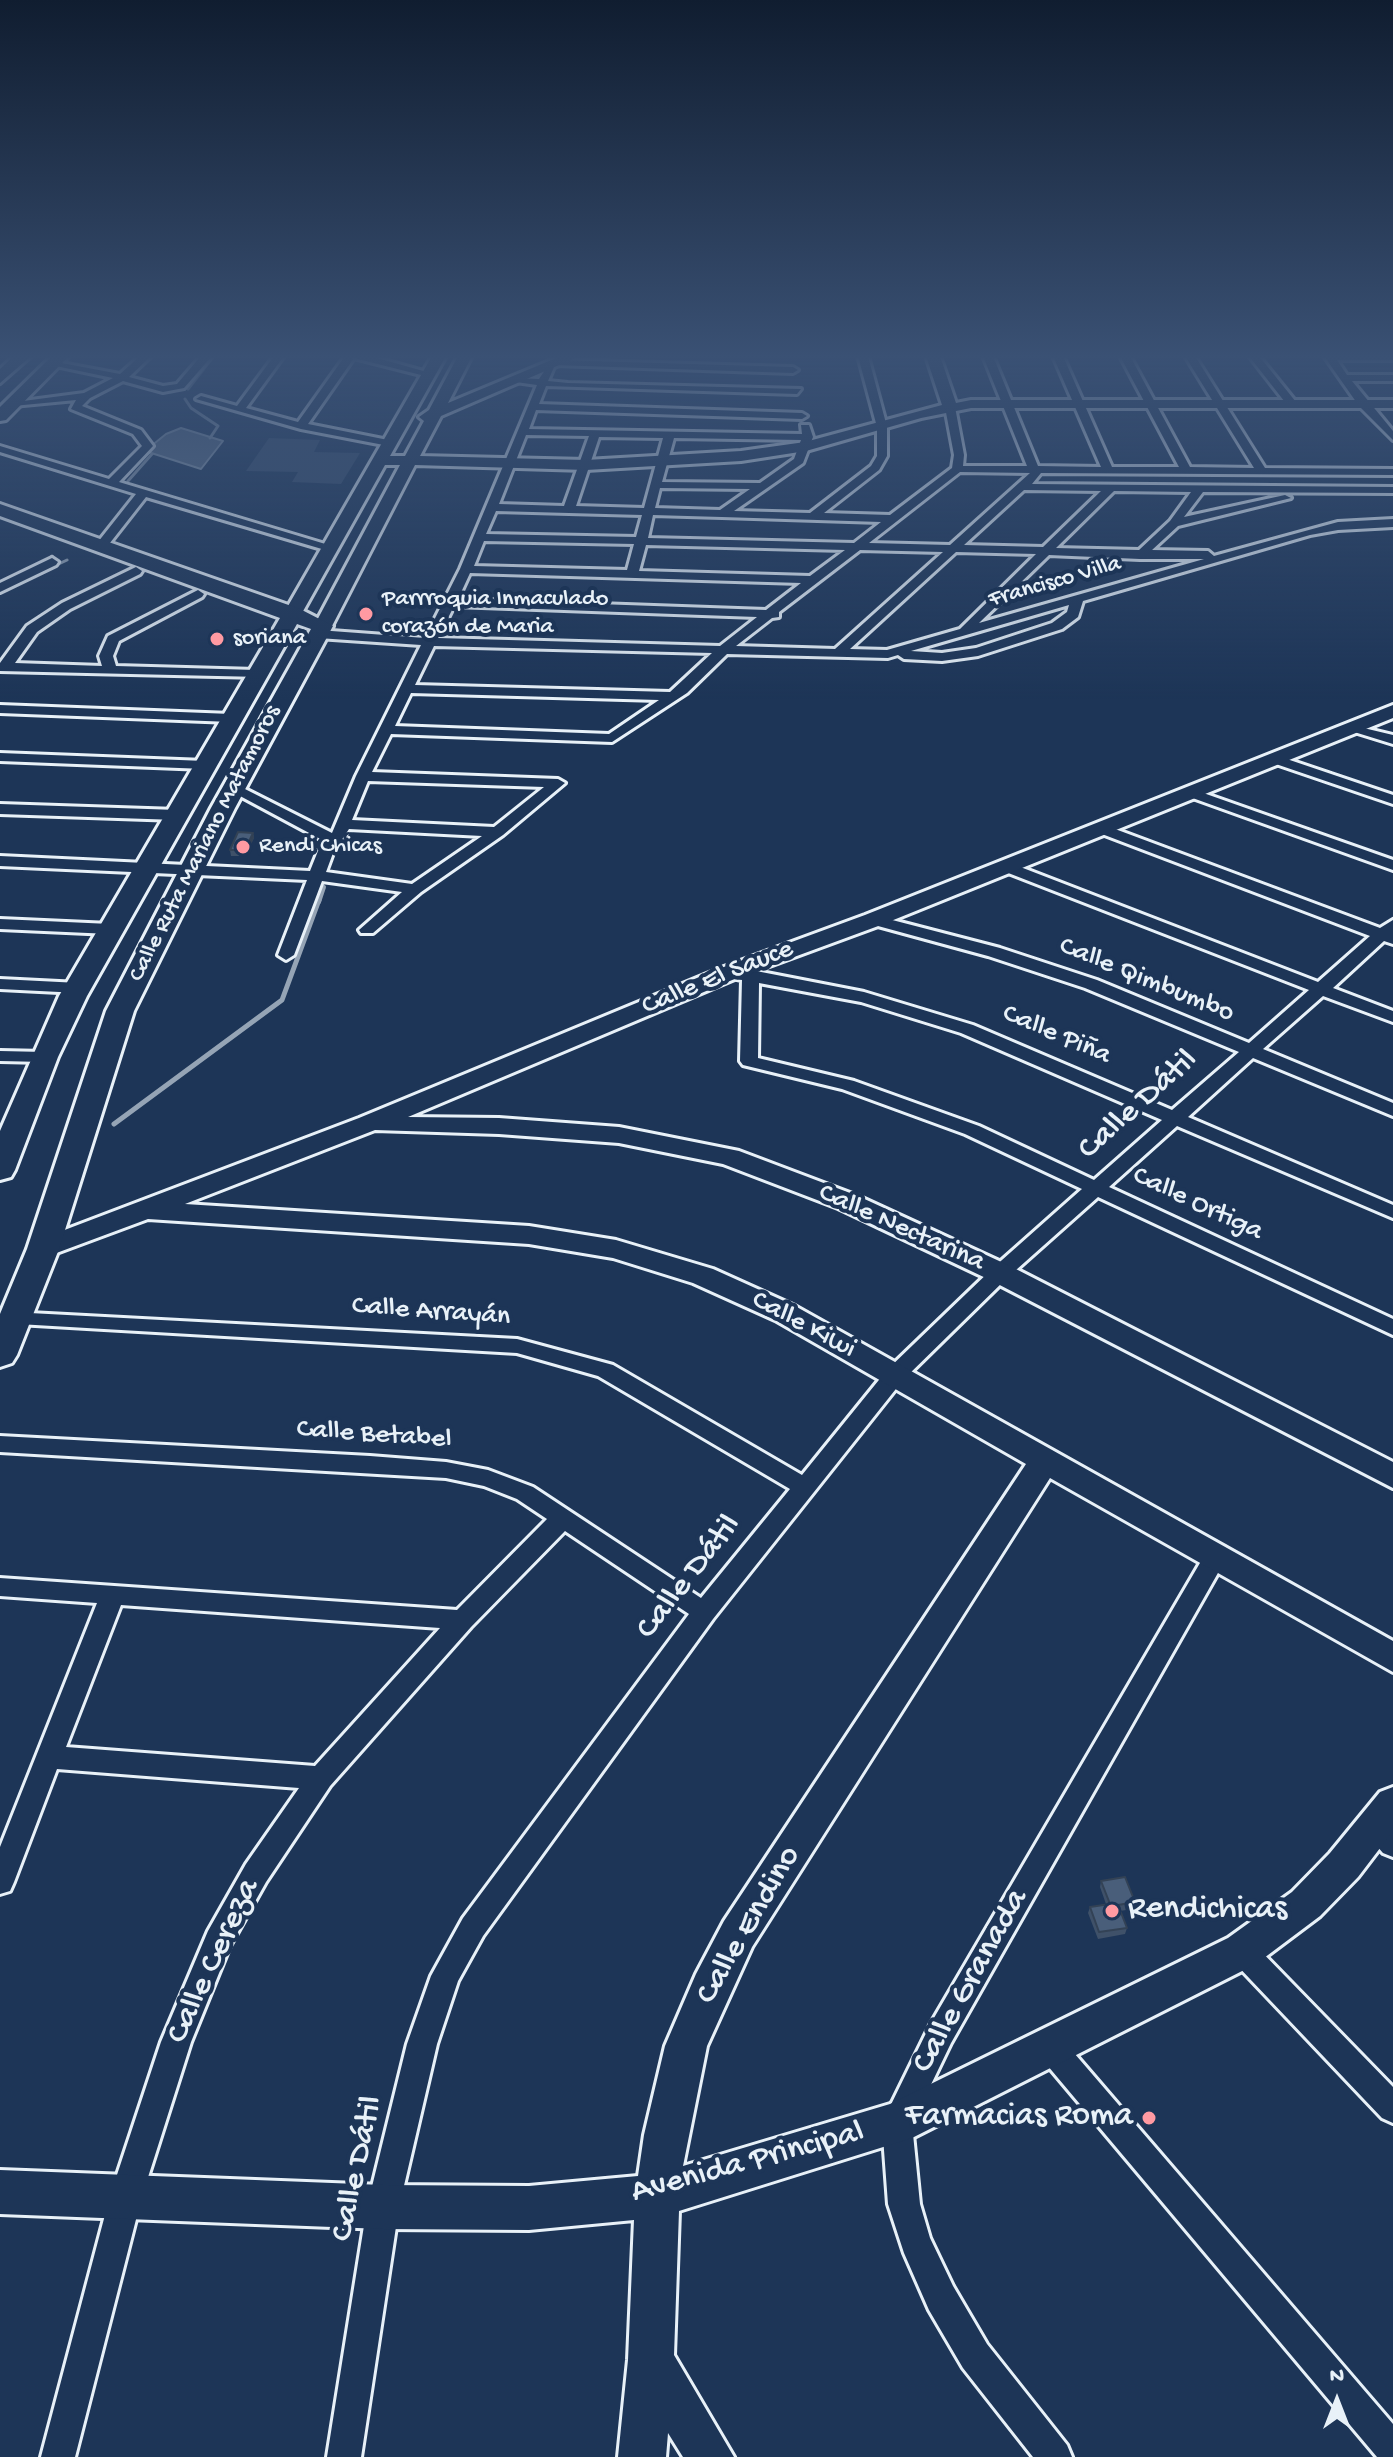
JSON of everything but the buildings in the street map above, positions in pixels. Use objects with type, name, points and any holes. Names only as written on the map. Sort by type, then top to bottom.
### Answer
[{"type":"main road","points":[[0,510],[256,600],[288,619]]},
{"type":"main road","points":[[0,524],[198,594],[320,630]]},
{"type":"main road","points":[[256,600],[283,599],[306,592]]},
{"type":"main road","name":"Calle Ruta Mariano Matamoros","points":[[0,1170],[9,1133],[76,992],[288,619]]},
{"type":"main road","name":"Calle Ruta Mariano Matamoros","points":[[0,1355],[43,1249],[120,1011],[195,861],[320,630]]},
{"type":"main road","points":[[163,840],[185,842],[195,861]]},
{"type":"main road","points":[[76,992],[91,1012],[120,1011]]},
{"type":"street","points":[[68,471],[328,549]]},
{"type":"street","points":[[110,484],[123,471]]},
{"type":"street","name":"Calle Ruta Mariano Matamoros","points":[[288,619],[374,471]]},
{"type":"street","name":"Calle Ruta Mariano Matamoros","points":[[320,630],[404,471]]},
{"type":"street","points":[[286,955],[319,876],[326,851],[336,841],[363,776],[466,569],[505,471]]},
{"type":"street","points":[[569,509],[584,471]]},
{"type":"street","points":[[632,574],[659,471]]},
{"type":"street","points":[[722,514],[786,471]]},
{"type":"street","points":[[813,516],[872,471]]},
{"type":"street","points":[[385,730],[612,738],[670,696],[725,648],[774,614],[955,471]]},
{"type":"street","points":[[1023,471],[1135,471]]},
{"type":"street","points":[[839,652],[1037,471]]},
{"type":"street","points":[[1305,471],[1393,472]]},
{"type":"street","points":[[655,485],[765,486]]},
{"type":"street","points":[[1022,487],[1391,492]]},
{"type":"street","points":[[963,632],[1111,488]]},
{"type":"street","points":[[1140,555],[1174,523],[1199,489]]},
{"type":"street","points":[[1174,523],[1324,490]]},
{"type":"street","points":[[96,543],[136,492]]},
{"type":"street","points":[[492,507],[893,519]]},
{"type":"street","name":"Francisco Villa","points":[[320,630],[429,642],[888,654],[1338,526],[1393,523]]},
{"type":"street","points":[[479,537],[1228,556]]},
{"type":"street","points":[[0,588],[52,562]]},
{"type":"street","points":[[466,569],[815,580]]},
{"type":"street","points":[[3,667],[32,629],[66,606],[136,571]]},
{"type":"street","points":[[110,670],[106,656],[113,639],[198,594]]},
{"type":"street","points":[[888,654],[942,657],[978,652],[1057,626],[1073,614],[1077,600]]},
{"type":"street","points":[[449,602],[774,614]]},
{"type":"street","points":[[3,667],[256,674]]},
{"type":"street","points":[[406,689],[670,696]]},
{"type":"street","points":[[0,709],[231,718]]},
{"type":"street","name":"Calle El Sauce","points":[[43,1249],[368,1124],[1393,711]]},
{"type":"street","points":[[1356,728],[1393,740]]},
{"type":"street","points":[[0,757],[205,765]]},
{"type":"street","points":[[1275,759],[1393,800]]},
{"type":"street","points":[[363,776],[558,783],[498,832],[415,889],[367,930]]},
{"type":"street","points":[[234,789],[336,841]]},
{"type":"street","points":[[1192,793],[1393,865]]},
{"type":"street","points":[[0,809],[177,815]]},
{"type":"street","points":[[343,824],[498,832]]},
{"type":"street","points":[[1099,828],[1389,933]]},
{"type":"street","points":[[0,861],[147,867],[195,861],[415,889]]},
{"type":"street","points":[[1004,866],[1393,1017]]},
{"type":"street","name":"Calle Qimbumbo","points":[[873,920],[994,952],[1091,984],[1393,1110]]},
{"type":"street","points":[[0,924],[110,929]]},
{"type":"street","name":"Calle Dátil","points":[[344,2457],[383,2207],[422,2044],[445,1976],[473,1927],[704,1612],[895,1375],[1000,1273],[1250,1051],[1389,933]]},
{"type":"street","name":"Calle Ortiga","points":[[740,974],[749,1061],[848,1085],[944,1120],[1393,1328]]},
{"type":"street","name":"Calle Piña","points":[[740,974],[864,997],[967,1029],[1178,1117],[1393,1212]]},
{"type":"street","points":[[0,984],[76,992]]},
{"type":"street","points":[[0,1056],[44,1057]]},
{"type":"street","name":"Calle Nectarina","points":[[368,1124],[499,1126],[619,1135],[730,1157],[848,1202],[1000,1273],[1393,1476]]},
{"type":"street","name":"Calle Kiwi","points":[[144,1210],[529,1235],[616,1249],[703,1276],[785,1313],[1393,1658]]},
{"type":"street","name":"Calle Arrayán","points":[[18,1317],[517,1346],[605,1370],[806,1488]]},
{"type":"street","name":"Calle Betabel","points":[[0,1444],[446,1470],[488,1478],[513,1488],[563,1518],[704,1612]]},
{"type":"street","name":"Calle Endino","points":[[642,2457],[651,2360],[657,2196],[665,2135],[686,2046],[710,1987],[738,1934],[1044,1462]]},
{"type":"street","name":"Calle Cereza","points":[[58,2457],[126,2196],[176,2042],[218,1940],[256,1873],[321,1778],[462,1620],[563,1518]]},
{"type":"street","name":"Calle Granada","points":[[897,2123],[941,2033],[1215,1557]]},
{"type":"street","points":[[0,1587],[462,1620]]},
{"type":"street","points":[[0,1882],[112,1596]]},
{"type":"street","points":[[47,1757],[321,1778]]},
{"type":"street","name":"Avenida Principal","points":[[0,2192],[383,2207],[529,2208],[657,2196],[897,2123],[1052,2049],[1242,1951],[1306,1904],[1387,1825]]},
{"type":"street","points":[[1242,1951],[1393,2108]]},
{"type":"street","points":[[1052,2049],[1393,2450]]},
{"type":"street","points":[[897,2123],[904,2204],[915,2242],[941,2298],[975,2356],[1055,2457]]},
{"type":"street","points":[[651,2360],[710,2457]]},
{"type":"shaded area","points":[[246,471],[349,471],[341,484],[292,482],[298,472]]},
{"type":"waterway","points":[[128,481],[137,471]]},
{"type":"waterway","points":[[101,537],[117,519]]},
{"type":"waterway","points":[[0,592],[67,560]]},
{"type":"waterway","points":[[319,902],[324,887]]},
{"type":"waterway","points":[[114,1124],[282,1000],[319,900]]},
{"type":"place","name":"Parrroquia Inmaculado corazón de Maria","points":[[366,614]]},
{"type":"place","name":"soriana","points":[[217,639]]},
{"type":"place","name":"Rendi Chicas","points":[[243,847]]},
{"type":"place","name":"Rendichicas","points":[[1112,1911]]},
{"type":"place","name":"Farmacias Roma","points":[[1149,2118]]}]
